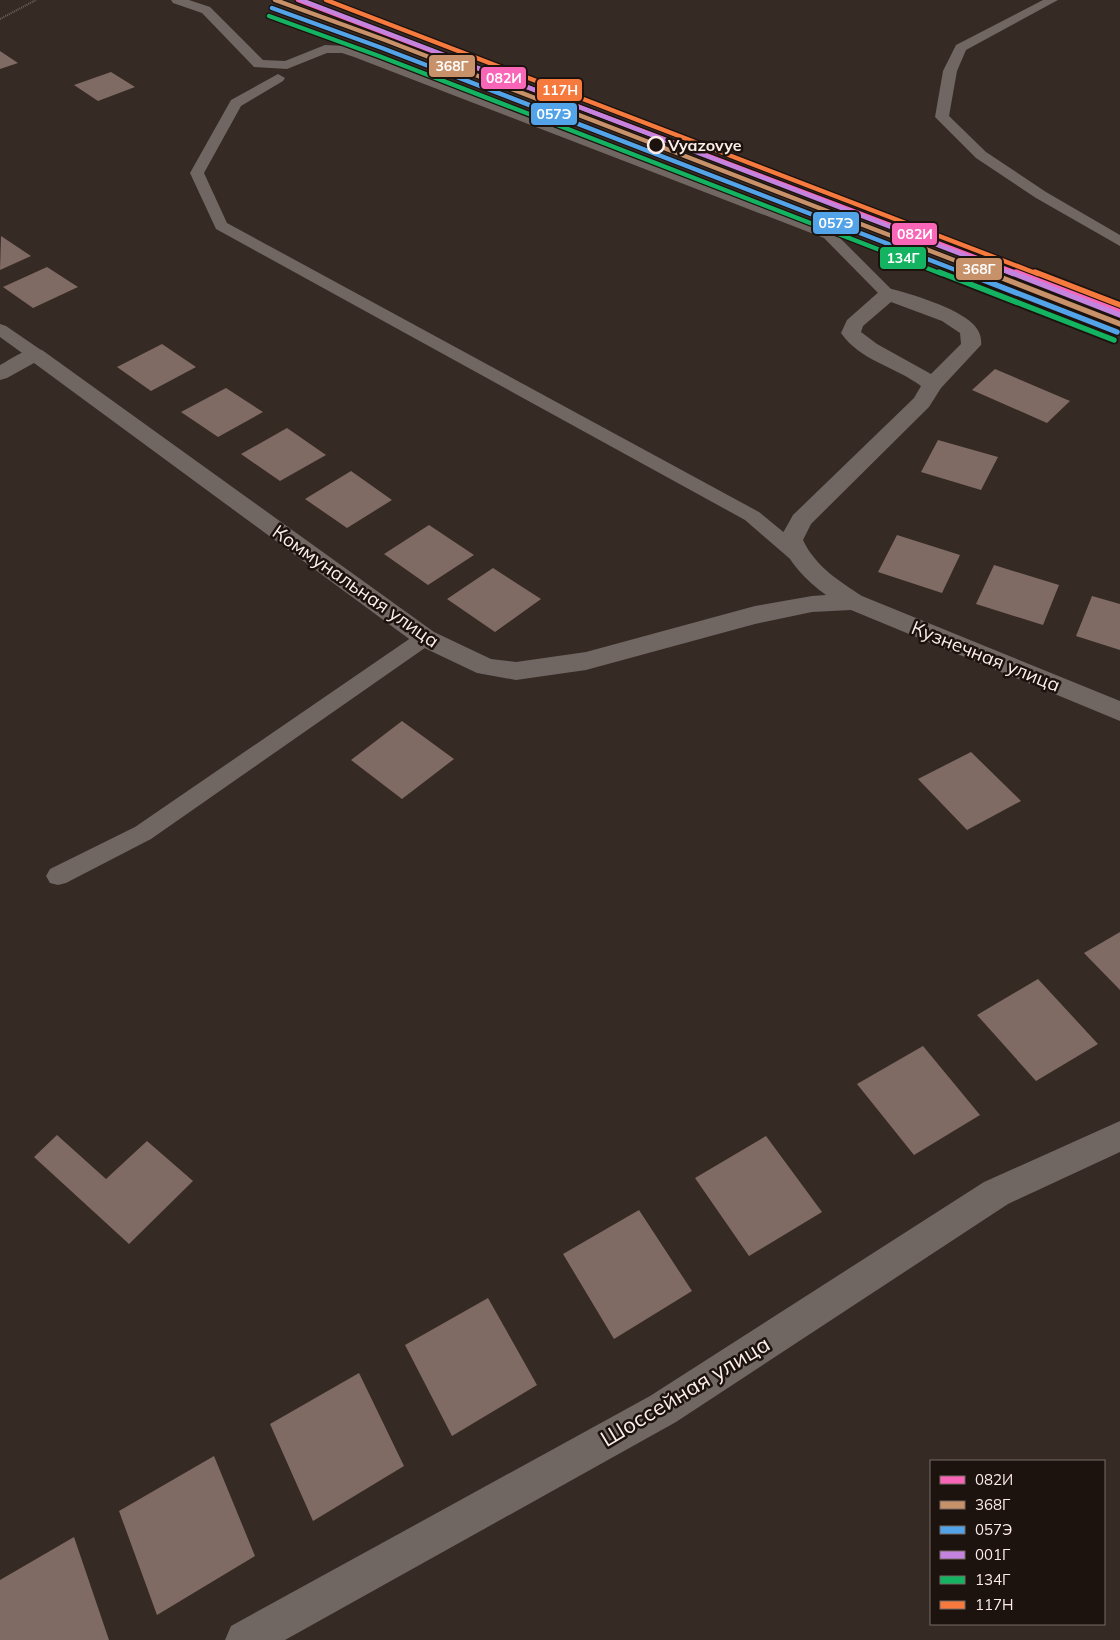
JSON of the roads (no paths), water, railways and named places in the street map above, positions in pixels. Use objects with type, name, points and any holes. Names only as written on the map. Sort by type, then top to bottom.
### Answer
[{"type":"street","points":[[852,602],[816,576],[796,553],[791,540],[801,520],[922,402],[932,384],[971,345],[972,337],[966,328],[953,319],[888,294],[854,324],[851,333],[860,343],[921,374],[932,384]]},
{"type":"street","points":[[0,374],[35,354]]},
{"type":"street","name":"Коммунальная улица","points":[[35,354],[425,638],[486,668],[516,672],[586,661],[755,615],[812,604],[852,602]]},
{"type":"street","name":"Кузнечная улица","points":[[852,602],[1120,711]]},
{"type":"street","name":"Шоссейная улица","points":[[245,1640],[663,1409],[996,1193],[1120,1136]]},
{"type":"lane","points":[[177,0],[206,10],[259,64],[287,65],[325,49],[351,51],[829,235],[888,294]]},
{"type":"lane","points":[[1052,0],[961,48],[950,71],[942,117],[981,155],[1042,196],[1120,241]]},
{"type":"lane","points":[[278,78],[236,103],[197,173],[221,226],[752,516],[796,553]]},
{"type":"lane","name":"Коммунальная улица","points":[[0,328],[35,354]]},
{"type":"lane","points":[[58,876],[143,833],[425,638]]},
{"type":"place","name":"Vyazovye","points":[[656,145]]}]
